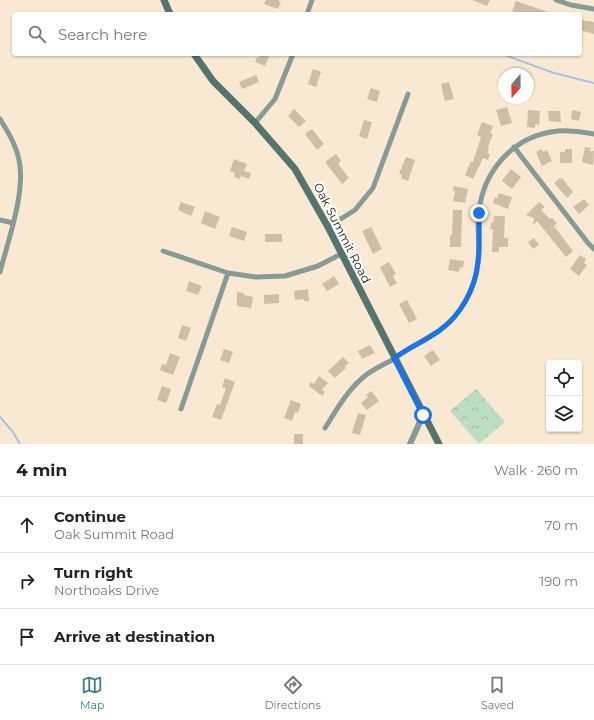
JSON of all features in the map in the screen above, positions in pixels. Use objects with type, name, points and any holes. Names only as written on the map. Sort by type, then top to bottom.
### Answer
[{"type":"main road","points":[[164,0],[169,12]]},
{"type":"main road","name":"Oak Summit Road","points":[[195,56],[213,81],[255,123],[295,169],[328,227],[439,444]]},
{"type":"street","points":[[308,12],[312,0]]},
{"type":"street","points":[[556,0],[571,5],[594,8]]},
{"type":"street","points":[[255,123],[275,99],[292,56]]},
{"type":"street","points":[[328,227],[355,210],[373,188],[408,94]]},
{"type":"street","points":[[0,119],[14,143],[20,161],[19,198],[0,272]]},
{"type":"street","points":[[325,428],[352,387],[366,375],[448,324],[463,305],[476,275],[478,262],[479,213],[482,193],[493,170],[500,160],[514,147],[546,133],[568,131],[594,134]]},
{"type":"street","points":[[514,147],[594,249]]},
{"type":"street","points":[[0,220],[12,223]]},
{"type":"street","points":[[163,251],[228,273],[256,277],[285,276],[318,266],[341,254]]},
{"type":"street","points":[[181,409],[228,273]]},
{"type":"street","points":[[410,444],[423,415]]},
{"type":"green space","points":[[476,389],[505,422],[479,444],[450,411]]},
{"type":"green space","points":[[492,416],[499,424],[482,439],[475,431]]},
{"type":"building","points":[[266,0],[279,0],[279,2],[281,2],[278,9],[264,4]]},
{"type":"building","points":[[472,0],[490,0],[487,6]]},
{"type":"building","points":[[516,1],[548,12],[514,12],[512,11]]},
{"type":"building","points":[[582,20],[594,22],[594,34],[582,31]]},
{"type":"building","points":[[260,56],[269,56],[265,66],[255,62],[257,57],[259,58]]},
{"type":"building","points":[[313,69],[321,72],[316,87],[308,84]]},
{"type":"building","points":[[256,75],[259,82],[242,89],[239,82]]},
{"type":"building","points":[[449,82],[454,99],[445,101],[441,84]]},
{"type":"building","points":[[371,88],[380,91],[377,102],[367,99]]},
{"type":"building","points":[[507,107],[512,123],[501,126],[496,110]]},
{"type":"building","points":[[294,109],[306,121],[299,127],[288,116]]},
{"type":"building","points":[[528,110],[540,111],[539,125],[535,124],[535,128],[527,127]]},
{"type":"building","points":[[572,110],[581,112],[579,121],[571,119]]},
{"type":"building","points":[[548,111],[560,111],[561,122],[549,121]]},
{"type":"building","points":[[364,120],[372,122],[367,139],[359,136]]},
{"type":"building","points":[[482,122],[493,126],[490,133],[493,134],[487,153],[490,154],[488,160],[483,158],[473,179],[465,175],[471,161],[473,162],[481,137],[477,135]]},
{"type":"building","points":[[312,129],[324,144],[317,150],[305,134]]},
{"type":"building","points":[[585,147],[591,148],[590,151],[594,151],[593,165],[582,162]]},
{"type":"building","points":[[542,149],[543,152],[547,150],[552,161],[542,166],[536,152]]},
{"type":"building","points":[[565,149],[572,149],[572,163],[560,163],[560,152],[565,152]]},
{"type":"building","points":[[336,154],[341,161],[338,164],[349,178],[342,184],[325,162]]},
{"type":"building","points":[[406,157],[415,160],[408,181],[401,178],[402,175],[399,174]]},
{"type":"building","points":[[234,159],[247,164],[244,171],[251,173],[249,179],[241,176],[240,179],[234,177],[235,173],[230,171]]},
{"type":"building","points":[[511,169],[521,177],[512,189],[502,181]]},
{"type":"building","points":[[561,177],[573,192],[567,198],[554,183],[560,178],[561,181]]},
{"type":"building","points":[[454,186],[468,189],[465,203],[453,201],[455,191],[453,191]]},
{"type":"building","points":[[499,193],[512,197],[508,209],[493,203],[495,197],[497,198]]},
{"type":"building","points":[[584,199],[589,205],[579,214],[573,207]]},
{"type":"building","points":[[181,202],[195,207],[191,216],[178,210]]},
{"type":"building","points":[[539,202],[545,207],[541,210],[550,219],[552,218],[557,223],[554,226],[573,251],[566,257],[537,221],[533,225],[534,218],[526,215]]},
{"type":"building","points":[[453,210],[462,210],[461,247],[450,247]]},
{"type":"building","points":[[205,211],[220,217],[215,229],[201,223]]},
{"type":"building","points":[[494,216],[505,216],[504,238],[508,238],[508,247],[499,247],[499,252],[492,252],[493,229],[490,229]]},
{"type":"building","points":[[232,227],[247,232],[244,241],[229,236]]},
{"type":"building","points":[[371,227],[382,249],[373,254],[362,231]]},
{"type":"building","points":[[265,234],[282,234],[282,242],[265,242]]},
{"type":"building","points":[[534,238],[539,245],[533,249],[528,242]]},
{"type":"building","points":[[580,255],[586,259],[584,263],[587,265],[579,276],[570,269]]},
{"type":"building","points":[[450,259],[464,261],[463,268],[460,267],[459,272],[448,270]]},
{"type":"building","points":[[389,262],[396,274],[393,276],[397,283],[390,287],[380,267]]},
{"type":"building","points":[[334,276],[339,284],[327,291],[322,284]]},
{"type":"building","points":[[189,281],[202,286],[198,295],[186,291]]},
{"type":"building","points":[[308,289],[309,301],[304,301],[304,299],[295,300],[294,291]]},
{"type":"building","points":[[237,292],[253,297],[251,308],[237,306]]},
{"type":"building","points":[[279,294],[279,303],[264,304],[264,295]]},
{"type":"building","points":[[407,300],[417,319],[409,323],[399,304]]},
{"type":"building","points":[[182,325],[191,328],[186,341],[178,338]]},
{"type":"building","points":[[370,345],[375,353],[362,359],[358,351]]},
{"type":"building","points":[[224,349],[233,352],[229,363],[220,360]]},
{"type":"building","points":[[433,350],[440,360],[431,366],[424,356]]},
{"type":"building","points":[[170,353],[180,357],[173,375],[160,370],[162,364],[166,365]]},
{"type":"building","points":[[343,357],[349,363],[345,366],[346,368],[335,378],[328,371]]},
{"type":"building","points":[[319,376],[328,383],[322,390],[325,392],[322,396],[309,386],[311,382],[314,384]]},
{"type":"building","points":[[225,378],[235,382],[221,420],[212,417],[217,404],[220,405],[226,388],[222,387]]},
{"type":"building","points":[[162,386],[171,389],[166,403],[157,400]]},
{"type":"building","points":[[371,391],[379,401],[367,410],[361,403],[368,397],[366,395]]},
{"type":"building","points":[[291,400],[301,404],[298,413],[295,412],[292,421],[284,418]]},
{"type":"building","points":[[358,413],[366,415],[360,435],[352,433]]},
{"type":"building","points":[[294,434],[303,434],[303,444],[294,444]]},
{"type":"waterway","points":[[507,56],[554,73],[594,83]]},
{"type":"waterway","points":[[0,417],[13,432],[20,444]]},
{"type":"route","points":[[423,415],[394,358],[448,324],[463,305],[476,275],[479,252],[479,213]]}]
